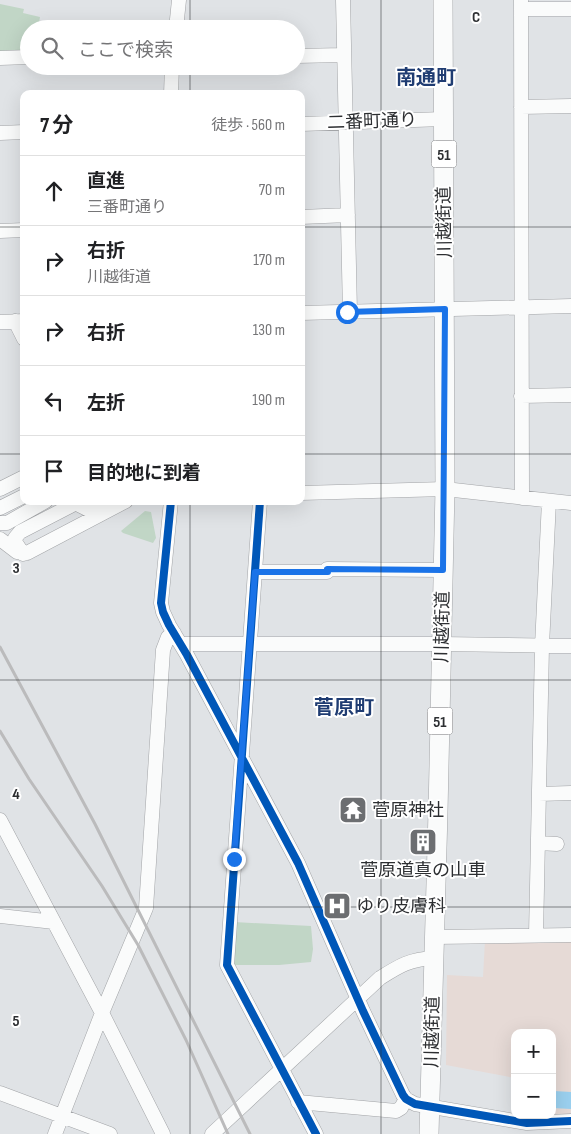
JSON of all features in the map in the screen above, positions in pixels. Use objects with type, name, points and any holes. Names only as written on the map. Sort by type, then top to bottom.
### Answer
[{"type":"main road","name":"川越街道","points":[[429,1134],[445,489],[443,0]]},
{"type":"street","points":[[177,20],[179,0]]},
{"type":"street","points":[[342,0],[350,312]]},
{"type":"street","points":[[522,498],[521,4],[571,8]]},
{"type":"street","points":[[305,56],[343,56]]},
{"type":"street","points":[[0,58],[20,57]]},
{"type":"street","points":[[171,90],[172,75]]},
{"type":"street","points":[[521,107],[571,106]]},
{"type":"street","name":"二番町通り","points":[[305,124],[443,118]]},
{"type":"street","points":[[0,132],[20,132]]},
{"type":"street","points":[[305,217],[348,215]]},
{"type":"street","points":[[0,231],[20,230]]},
{"type":"street","points":[[305,313],[571,306]]},
{"type":"street","points":[[0,322],[19,321]]},
{"type":"street","points":[[522,396],[571,395]]},
{"type":"street","points":[[0,489],[20,479]]},
{"type":"street","points":[[305,493],[445,489],[571,503]]},
{"type":"street","points":[[0,508],[20,498]]},
{"type":"street","points":[[536,935],[542,646],[549,501]]},
{"type":"street","points":[[0,524],[7,523],[39,505]]},
{"type":"street","points":[[23,554],[15,538],[20,532],[74,505]]},
{"type":"street","points":[[76,529],[82,523],[84,517],[79,505]]},
{"type":"street","points":[[81,505],[89,510],[105,505]]},
{"type":"street","points":[[0,539],[17,552],[23,554],[76,529],[107,505]]},
{"type":"street","points":[[171,505],[161,603],[162,612],[298,863],[357,998],[392,1074],[406,1099],[415,1104],[430,1105],[527,1123],[571,1121]]},
{"type":"street","points":[[260,505],[227,965],[316,1134]]},
{"type":"street","points":[[255,572],[328,572],[327,569],[443,570]]},
{"type":"street","points":[[55,1134],[102,1013],[146,908],[165,643],[177,638],[249,644],[571,646]]},
{"type":"street","points":[[539,794],[571,793]]},
{"type":"street","points":[[0,820],[102,1013],[163,1134]]},
{"type":"street","points":[[538,843],[557,844]]},
{"type":"street","points":[[0,916],[54,922]]},
{"type":"street","points":[[434,936],[571,935]]},
{"type":"street","points":[[212,1134],[380,978],[418,958],[434,958]]},
{"type":"street","points":[[0,1092],[110,1134]]},
{"type":"street","points":[[298,1102],[396,1110],[401,1108],[406,1099]]},
{"type":"shaded area","points":[[485,940],[571,940],[571,1116],[556,1117],[556,1029],[511,1029],[511,1077],[446,1065],[447,975],[483,977]]},
{"type":"green space","points":[[0,4],[24,9],[23,13],[40,17],[40,20],[20,20],[20,53],[0,54]]},
{"type":"green space","points":[[145,511],[151,512],[156,538],[153,543],[121,531]]},
{"type":"green space","points":[[234,922],[311,926],[313,949],[311,962],[279,965],[230,965]]},
{"type":"water","points":[[556,1091],[571,1092],[571,1109],[556,1108]]},
{"type":"railway","points":[[0,647],[95,824],[250,1134]]},
{"type":"railway","points":[[0,731],[29,779],[102,886],[138,945],[186,1040],[228,1134]]},
{"type":"cycle path","points":[[171,505],[161,603],[163,612],[298,863],[363,1011],[403,1095],[415,1104],[527,1123],[571,1121]]},
{"type":"cycle path","points":[[260,505],[227,965],[316,1134]]},
{"type":"place","name":"菅原神社","points":[[353,810]]},
{"type":"place","name":"菅原道真の山車","points":[[423,842]]},
{"type":"place","name":"ゆり皮膚科","points":[[337,906]]},
{"type":"district","name":"南通町","points":[[426,77]]},
{"type":"district","name":"菅原町","points":[[344,707]]},
{"type":"route","points":[[234,859],[255,572],[328,572],[327,569],[443,570],[445,309],[347,312]]}]
